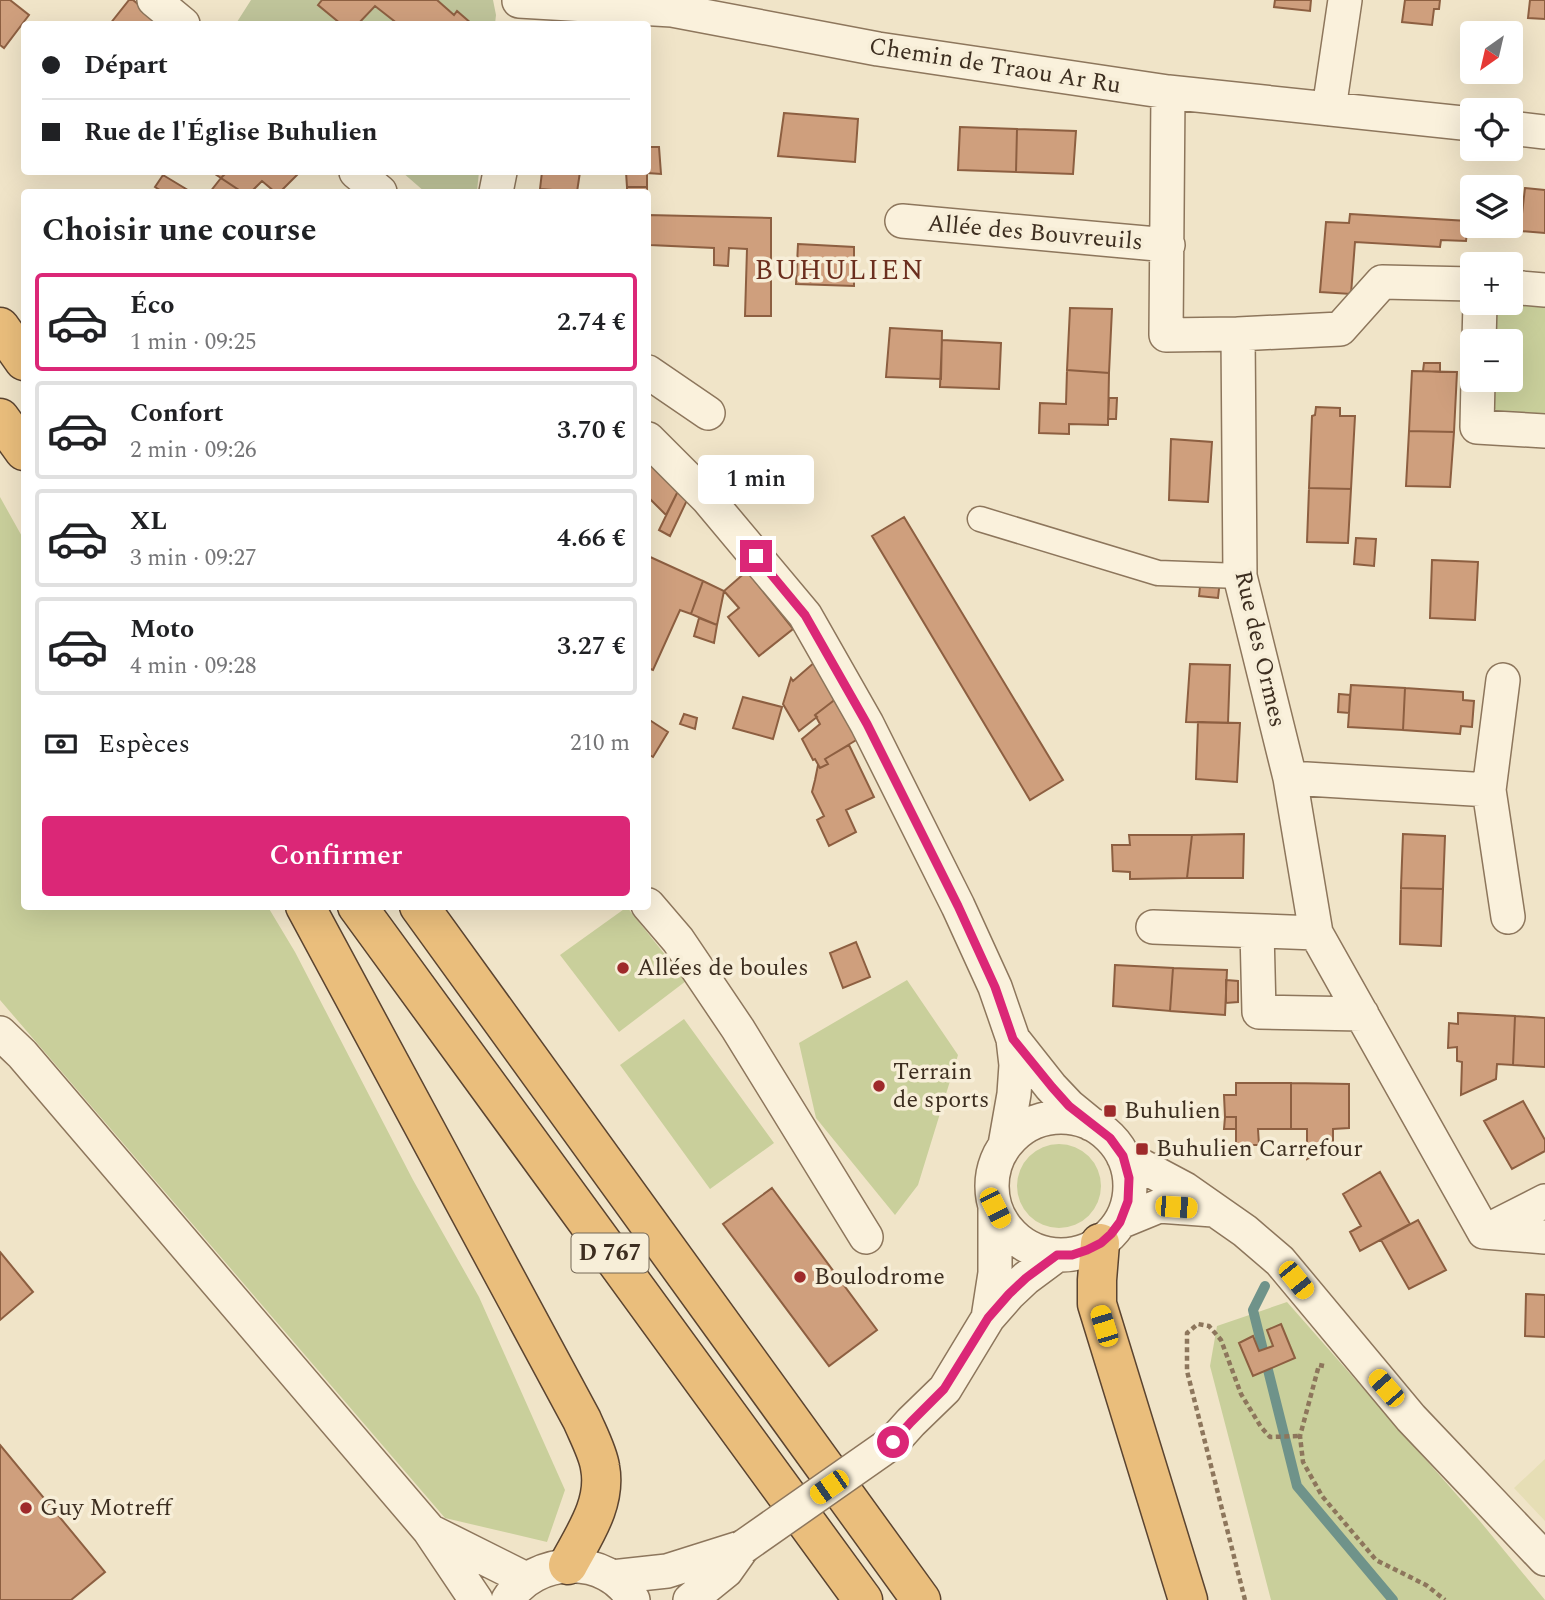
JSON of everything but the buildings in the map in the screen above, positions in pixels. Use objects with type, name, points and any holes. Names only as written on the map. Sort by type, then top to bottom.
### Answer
[{"type":"highway","points":[[0,327],[21,357]]},
{"type":"highway","points":[[0,418],[21,447]]},
{"type":"highway","points":[[307,910],[587,1432],[600,1466],[601,1495],[591,1522],[568,1565]]},
{"type":"highway","name":"D 767","points":[[360,910],[863,1600]]},
{"type":"highway","name":"D 767","points":[[422,910],[920,1600]]},
{"type":"highway","points":[[1110,1233],[1097,1280],[1097,1304],[1188,1600]]},
{"type":"street","points":[[154,0],[179,21]]},
{"type":"street","points":[[517,21],[519,0]]},
{"type":"street","name":"Chemin de Traou Ar Ru","points":[[519,0],[672,10],[878,49],[1168,92],[1460,123]]},
{"type":"street","points":[[1329,108],[1345,0]]},
{"type":"street","points":[[1168,92],[1166,335],[1340,329],[1382,282],[1460,284]]},
{"type":"street","points":[[1523,129],[1545,132]]},
{"type":"street","points":[[360,175],[376,189]]},
{"type":"street","name":"Allée des Bouvreuils","points":[[902,221],[1168,245]]},
{"type":"street","points":[[1523,288],[1545,290]]},
{"type":"street","name":"Rue des Ormes","points":[[1238,334],[1240,576],[1290,778],[1316,933],[1484,1232]]},
{"type":"street","points":[[651,374],[708,413]]},
{"type":"street","points":[[1478,392],[1477,427],[1545,431]]},
{"type":"street","points":[[651,442],[707,498],[805,615],[867,724],[958,906],[995,987],[1013,1039],[1016,1065],[1014,1094],[1005,1145]]},
{"type":"street","points":[[979,519],[1158,573],[1240,576]]},
{"type":"street","points":[[1503,680],[1489,790],[1508,917]]},
{"type":"street","points":[[1290,778],[1489,790]]},
{"type":"street","points":[[651,908],[678,940],[738,1029],[866,1237]]},
{"type":"street","points":[[1153,927],[1316,933]]},
{"type":"street","points":[[1257,931],[1259,1012],[1362,1014]]},
{"type":"street","points":[[0,1033],[32,1065],[429,1530],[476,1600]]},
{"type":"street","points":[[1013,1039],[1069,1106],[1110,1138],[1123,1156],[1129,1178],[1128,1201],[1110,1233]]},
{"type":"street","points":[[988,1318],[995,1273],[995,1208],[991,1186],[995,1164],[1005,1145],[1019,1131],[1036,1122],[1055,1117],[1075,1118],[1093,1125]]},
{"type":"street","points":[[1123,1156],[1185,1189],[1245,1231],[1280,1261],[1412,1418],[1545,1559]]},
{"type":"street","points":[[1484,1232],[1545,1201]]},
{"type":"street","points":[[995,1208],[1005,1226],[1019,1241],[1037,1252],[1057,1255],[1072,1255],[1087,1250],[1110,1233],[1158,1206],[1216,1210]]},
{"type":"street","points":[[1484,1232],[1545,1237]]},
{"type":"street","points":[[429,1530],[517,1590],[546,1569],[568,1565],[591,1567],[623,1589],[667,1571],[743,1547],[893,1442],[944,1389],[988,1318],[1009,1294],[1057,1255]]},
{"type":"street","points":[[690,1600],[726,1571],[743,1547]]},
{"type":"path","points":[[1245,1600],[1187,1371],[1187,1333],[1198,1324],[1209,1326],[1221,1340],[1241,1394],[1270,1437],[1300,1436]]},
{"type":"path","points":[[1373,1374],[1319,1365],[1300,1436],[1303,1462],[1322,1496],[1376,1560],[1426,1585],[1445,1600]]},
{"type":"shaded area","points":[[1545,1459],[1545,1521],[1514,1488]]},
{"type":"green space","points":[[251,0],[493,0],[496,15],[495,21],[238,21]]},
{"type":"green space","points":[[405,175],[479,175],[477,189],[422,189]]},
{"type":"green space","points":[[1523,303],[1545,304],[1545,416],[1500,414],[1494,408],[1494,392],[1523,392],[1523,329],[1495,329],[1495,315],[1523,315]]},
{"type":"green space","points":[[0,497],[21,535],[21,910],[270,910],[295,952],[413,1180],[479,1297],[565,1490],[547,1542],[445,1518],[0,1000]]},
{"type":"green space","name":"Allées de boules","points":[[623,910],[629,910],[686,981],[619,1032],[560,955]]},
{"type":"green space","name":"Terrain de sports","points":[[907,980],[958,1055],[918,1185],[895,1215],[816,1118],[799,1043]]},
{"type":"green space","points":[[684,1019],[774,1143],[710,1189],[620,1065]]},
{"type":"green space","points":[[1051,1144],[1067,1144],[1083,1151],[1094,1162],[1101,1178],[1098,1202],[1089,1216],[1067,1228],[1051,1228],[1035,1221],[1024,1210],[1017,1194],[1017,1178],[1024,1162],[1035,1151]]},
{"type":"green space","points":[[1287,1302],[1479,1520],[1545,1600],[1271,1600],[1210,1366],[1217,1326]]},
{"type":"waterway","points":[[1265,1286],[1253,1310],[1297,1486],[1393,1600]]},
{"type":"place","name":"Allées de boules","points":[[623,968]]},
{"type":"place","name":"Terrain de sports","points":[[879,1086]]},
{"type":"place","name":"Buhulien","points":[[1110,1111]]},
{"type":"place","name":"Buhulien Carrefour","points":[[1142,1149]]},
{"type":"place","name":"Boulodrome","points":[[800,1277]]},
{"type":"place","name":"Guy Motreff","points":[[26,1508]]},
{"type":"district","name":"BUHULIEN","points":[[840,270]]},
{"type":"route","points":[[756,556],[805,615],[867,724],[958,906],[995,987],[1013,1039],[1069,1106],[1110,1138],[1123,1156],[1129,1178],[1128,1201],[1120,1222],[1111,1234],[1087,1250],[1072,1255],[1057,1255],[1009,1294],[988,1318],[944,1389],[893,1442]]}]
